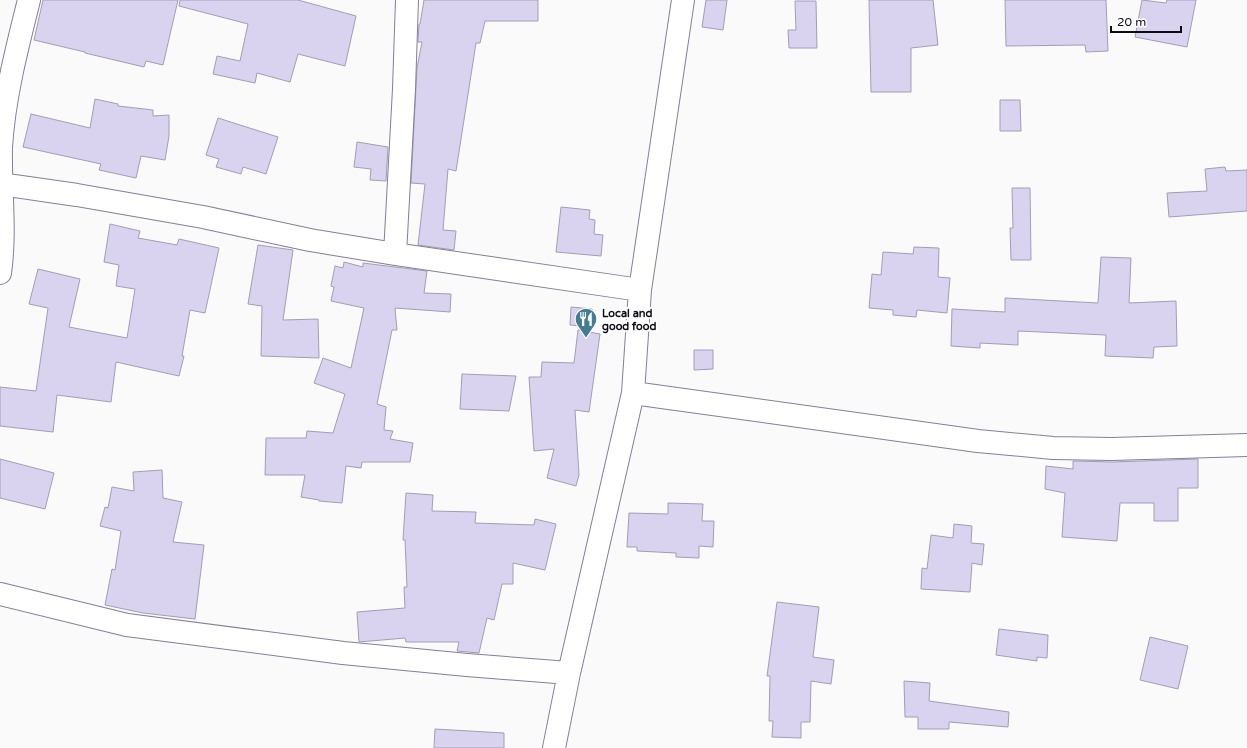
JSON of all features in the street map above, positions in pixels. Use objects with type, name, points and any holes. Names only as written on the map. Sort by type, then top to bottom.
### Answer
[{"type":"street","points":[[0,273],[3,241],[0,184],[1,147],[7,98],[29,0]]},
{"type":"street","points":[[395,254],[404,89],[407,0]]},
{"type":"street","points":[[554,748],[569,673],[633,393],[640,290],[683,0]]},
{"type":"street","points":[[0,184],[77,195],[203,217],[310,240],[640,290]]},
{"type":"street","points":[[633,393],[978,441],[1045,447],[1112,449],[1247,444]]},
{"type":"street","points":[[0,594],[127,625],[343,653],[569,673]]},
{"type":"building","points":[[43,0],[178,0],[163,65],[146,61],[144,67],[34,40]]},
{"type":"building","points":[[180,0],[298,0],[356,16],[345,66],[298,54],[290,82],[257,73],[255,83],[213,74],[217,56],[240,61],[248,24],[179,6]]},
{"type":"building","points":[[424,0],[538,0],[538,21],[485,21],[480,43],[476,43],[456,171],[448,169],[443,230],[456,231],[454,250],[418,245],[425,184],[411,183],[417,68],[422,42],[418,42],[419,24]]},
{"type":"building","points":[[706,0],[727,0],[723,30],[702,27]]},
{"type":"building","points":[[869,0],[933,0],[938,45],[911,48],[911,92],[871,92]]},
{"type":"building","points":[[1005,0],[1106,0],[1108,51],[1086,52],[1085,45],[1006,46]]},
{"type":"building","points":[[1142,0],[1166,3],[1167,0],[1196,0],[1187,47],[1135,37]]},
{"type":"building","points":[[795,1],[816,1],[817,48],[789,48],[788,30],[796,30]]},
{"type":"building","points":[[95,99],[118,104],[118,106],[153,110],[153,116],[169,115],[169,136],[165,160],[141,156],[136,178],[99,170],[101,164],[23,147],[31,114],[90,128]]},
{"type":"building","points":[[1000,100],[1020,100],[1021,131],[1000,131]]},
{"type":"building","points":[[218,118],[278,137],[266,174],[243,167],[241,174],[216,167],[219,159],[206,155]]},
{"type":"building","points":[[357,142],[388,147],[386,181],[370,180],[371,169],[354,167]]},
{"type":"building","points":[[1225,167],[1226,171],[1247,170],[1247,211],[1169,217],[1167,193],[1207,191],[1205,169]]},
{"type":"building","points":[[1012,188],[1030,188],[1031,260],[1011,260],[1010,228],[1013,228]]},
{"type":"building","points":[[561,207],[590,210],[589,219],[595,220],[594,234],[603,235],[601,256],[556,252]]},
{"type":"building","points":[[110,224],[140,231],[138,238],[177,245],[179,239],[219,248],[205,313],[190,310],[182,356],[184,356],[179,376],[116,362],[111,402],[57,395],[53,432],[0,426],[0,387],[36,391],[48,308],[29,304],[38,269],[80,279],[69,327],[127,338],[135,289],[116,286],[119,265],[104,262]]},
{"type":"building","points":[[258,245],[293,250],[283,320],[318,319],[319,358],[261,356],[262,306],[248,304]]},
{"type":"building","points":[[914,247],[939,248],[938,277],[950,278],[947,313],[917,310],[916,317],[893,315],[893,310],[869,308],[872,274],[881,275],[883,252],[913,254]]},
{"type":"building","points":[[1101,257],[1131,258],[1129,303],[1176,301],[1177,346],[1154,347],[1153,358],[1105,356],[1106,335],[1018,331],[1018,345],[980,343],[980,348],[951,346],[952,309],[1005,312],[1005,298],[1098,303]]},
{"type":"building","points":[[344,262],[363,267],[363,263],[427,271],[424,293],[451,294],[450,312],[395,308],[397,330],[392,330],[377,404],[386,407],[384,430],[393,431],[390,439],[413,443],[410,462],[362,462],[361,468],[346,466],[342,503],[319,501],[301,497],[305,475],[265,475],[266,438],[306,438],[307,431],[333,433],[345,394],[314,383],[323,358],[351,368],[364,308],[331,301],[334,287],[331,286],[335,266],[343,268]]},
{"type":"building","points":[[571,307],[592,309],[591,327],[570,325]]},
{"type":"building","points":[[578,330],[600,334],[589,412],[575,410],[579,475],[576,486],[547,478],[554,449],[534,451],[529,377],[541,377],[542,362],[574,363]]},
{"type":"building","points":[[694,350],[713,350],[713,369],[694,370]]},
{"type":"building","points":[[462,374],[516,376],[509,411],[460,409]]},
{"type":"building","points":[[0,459],[54,473],[45,509],[0,498]]},
{"type":"building","points":[[1198,459],[1198,488],[1178,488],[1178,521],[1154,521],[1154,503],[1120,503],[1117,541],[1062,537],[1065,493],[1045,489],[1046,466],[1073,469],[1073,461],[1112,462]]},
{"type":"building","points":[[162,470],[163,498],[182,502],[173,542],[204,545],[195,619],[143,613],[105,605],[112,569],[115,570],[121,531],[100,526],[105,507],[108,508],[112,487],[134,491],[133,472]]},
{"type":"building","points":[[406,493],[433,495],[432,511],[476,512],[475,523],[534,525],[535,519],[556,524],[545,570],[513,563],[513,584],[502,584],[494,620],[487,618],[479,653],[457,651],[459,642],[406,642],[405,638],[359,642],[357,612],[405,608],[404,587],[407,587],[405,540],[403,540]]},
{"type":"building","points":[[668,503],[703,504],[702,521],[714,521],[713,547],[699,546],[699,558],[676,557],[676,553],[637,551],[637,547],[627,547],[629,513],[668,514]]},
{"type":"building","points":[[954,524],[972,526],[971,543],[984,544],[982,565],[972,563],[970,592],[921,589],[922,568],[927,569],[931,535],[953,538]]},
{"type":"building","points":[[777,602],[819,607],[813,657],[834,660],[831,684],[811,681],[810,722],[801,722],[801,738],[772,737],[773,721],[769,721],[770,676],[767,676]]},
{"type":"building","points":[[999,629],[1048,635],[1047,658],[1037,657],[1037,661],[996,655]]},
{"type":"building","points":[[1150,637],[1188,646],[1178,689],[1140,680]]},
{"type":"building","points":[[904,681],[930,683],[929,701],[1009,712],[1008,727],[949,722],[949,729],[918,729],[918,717],[905,717]]},
{"type":"building","points":[[435,729],[504,733],[504,748],[434,748]]},
{"type":"place","name":"Local and good food","points":[[586,338]]}]
